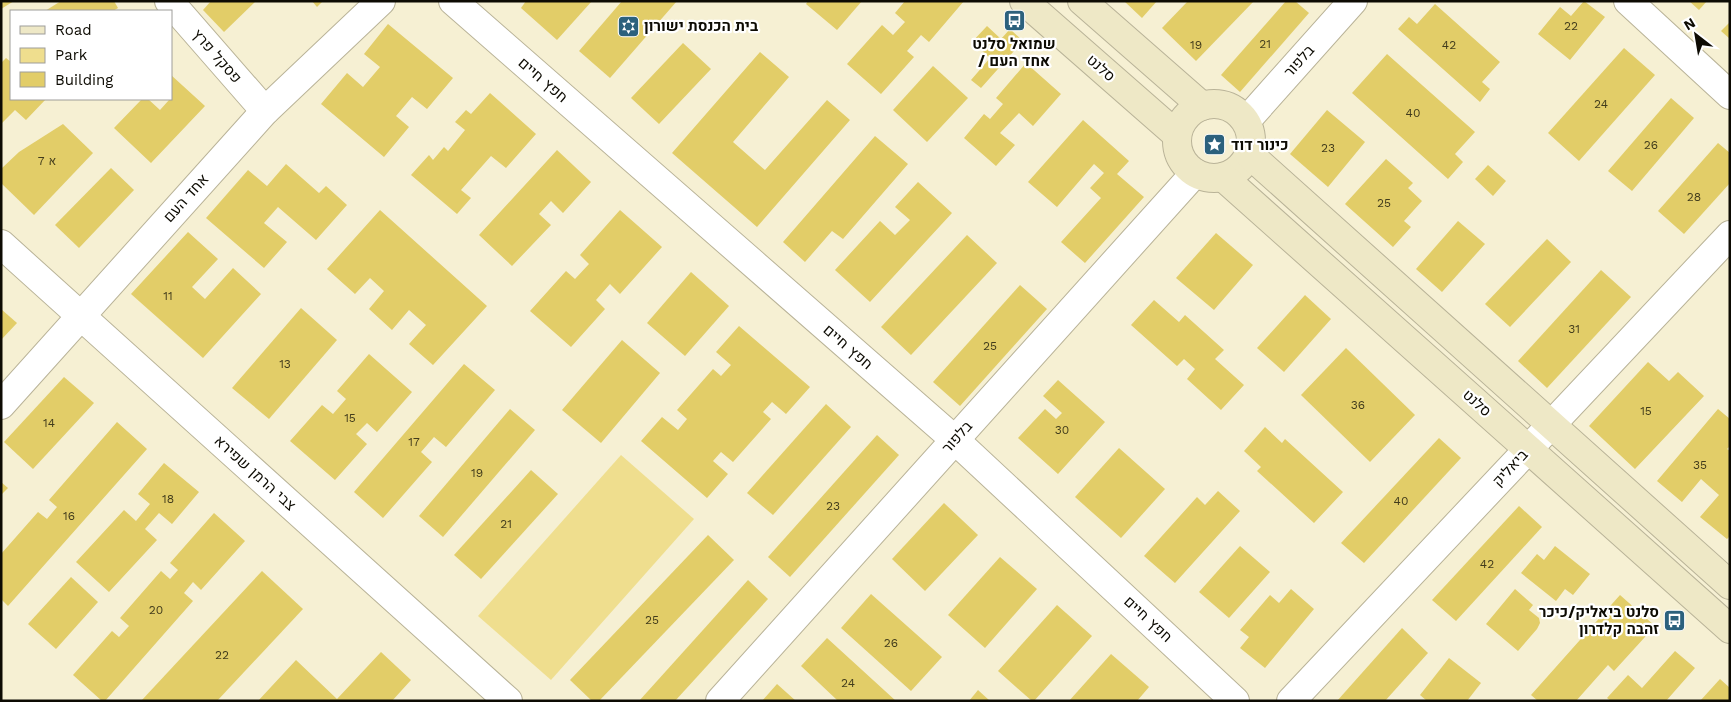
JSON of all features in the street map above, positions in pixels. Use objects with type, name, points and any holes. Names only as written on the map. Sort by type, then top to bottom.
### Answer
[{"type":"street","name":"פסקל פרץ","points":[[169,1],[265,111]]},
{"type":"street","name":"אחד העם","points":[[1,405],[265,111],[381,1]]},
{"type":"street","name":"חפץ חיים","points":[[453,1],[954,440],[1235,701]]},
{"type":"street","name":"סלנט","points":[[1024,1],[1177,135]]},
{"type":"street","points":[[1082,1],[1202,106]]},
{"type":"street","name":"בלפור","points":[[1246,121],[1353,1]]},
{"type":"street","points":[[1628,1],[1730,95]]},
{"type":"street","points":[[1214,104],[1226,106],[1238,112],[1246,121],[1251,137],[1249,154],[1243,164],[1234,172],[1224,177],[1214,178],[1195,173],[1186,166],[1180,157],[1177,135],[1180,125],[1193,110],[1202,106],[1214,104]]},
{"type":"street","points":[[1249,154],[1730,586]]},
{"type":"street","name":"בלפור","points":[[720,701],[1195,173]]},
{"type":"street","name":"סלנט","points":[[1224,177],[1730,629]]},
{"type":"street","name":"ביאליק","points":[[1291,701],[1730,235]]},
{"type":"street","name":"צבי הרמן שפירא","points":[[1,244],[508,701]]},
{"type":"green space","points":[[621,455],[694,519],[551,680],[478,616]]},
{"type":"building","points":[[1,1],[14,1],[1,9]]},
{"type":"building","points":[[61,1],[114,1],[118,8],[115,10],[47,10]]},
{"type":"building","points":[[211,1],[256,1],[224,32],[203,10]]},
{"type":"building","points":[[312,1],[323,1],[317,7]]},
{"type":"building","points":[[526,1],[592,1],[557,40],[521,8]]},
{"type":"building","name":"בית הכנסת ישורון","points":[[622,1],[677,1],[610,78],[579,51]]},
{"type":"building","points":[[808,1],[862,1],[837,30],[806,4]]},
{"type":"building","points":[[905,1],[964,1],[929,42],[921,35],[907,51],[914,57],[881,94],[847,64],[882,25],[893,35],[905,22],[895,13]]},
{"type":"building","points":[[1124,1],[1157,1],[1142,18]]},
{"type":"building","points":[[1188,1],[1254,1],[1196,61],[1162,28]]},
{"type":"building","points":[[1286,1],[1295,1],[1309,13],[1240,92],[1221,75]]},
{"type":"building","points":[[1584,1],[1605,17],[1570,60],[1538,34],[1560,7],[1571,16]]},
{"type":"building","points":[[1689,1],[1707,1],[1699,10]]},
{"type":"building","points":[[1435,4],[1500,62],[1482,82],[1490,89],[1480,102],[1398,29],[1409,17],[1417,24]]},
{"type":"building","points":[[1730,22],[1730,39],[1721,31]]},
{"type":"building","points":[[388,24],[453,78],[427,109],[412,97],[396,116],[409,127],[384,157],[321,104],[347,73],[363,87],[380,67],[364,54]]},
{"type":"building","points":[[987,26],[1001,39],[1010,29],[1023,41],[981,88],[971,80],[990,58],[972,42]]},
{"type":"building","points":[[683,43],[711,69],[659,124],[631,98]]},
{"type":"building","points":[[1624,48],[1655,75],[1579,161],[1548,133]]},
{"type":"building","points":[[760,52],[789,77],[733,142],[765,170],[827,100],[850,120],[757,227],[672,153]]},
{"type":"building","points":[[1387,54],[1475,132],[1455,154],[1463,162],[1448,179],[1352,93]]},
{"type":"building","points":[[6,58],[10,61],[10,100],[45,100],[26,120],[15,110],[1,124],[1,63]]},
{"type":"building","points":[[1026,63],[1061,94],[1033,126],[1019,113],[1000,133],[1015,145],[996,166],[964,138],[984,114],[990,119],[1003,104],[996,98]]},
{"type":"building","points":[[933,66],[968,98],[927,142],[893,110]]},
{"type":"building","points":[[172,76],[205,106],[151,163],[114,128],[141,100],[149,100],[160,110],[169,100],[172,100]]},
{"type":"building","points":[[490,93],[536,134],[506,168],[491,156],[461,190],[471,198],[457,214],[411,175],[429,155],[433,160],[444,147],[448,151],[465,130],[455,122],[466,110],[471,114]]},
{"type":"building","points":[[1671,98],[1694,118],[1632,191],[1608,171]]},
{"type":"building","points":[[1327,110],[1365,142],[1328,187],[1290,154]]},
{"type":"building","points":[[1083,120],[1129,161],[1117,174],[1144,197],[1085,263],[1061,242],[1101,198],[1090,188],[1104,173],[1094,164],[1057,207],[1028,182]]},
{"type":"building","points":[[63,124],[93,153],[34,215],[1,183],[1,169],[19,152]]},
{"type":"building","points":[[875,136],[908,164],[843,239],[832,231],[805,262],[783,242]]},
{"type":"building","points":[[1718,143],[1730,153],[1730,183],[1684,234],[1658,211]]},
{"type":"building","points":[[557,150],[591,182],[563,213],[551,201],[539,214],[551,225],[512,266],[479,235]]},
{"type":"building","points":[[1386,159],[1413,183],[1408,188],[1422,201],[1404,221],[1411,227],[1393,247],[1345,204]]},
{"type":"building","points":[[286,164],[319,193],[326,186],[347,205],[316,240],[278,207],[264,223],[287,242],[264,268],[206,218],[248,170],[267,186]]},
{"type":"building","points":[[1488,165],[1506,181],[1493,196],[1475,179]]},
{"type":"building","points":[[111,168],[134,190],[79,248],[55,225]]},
{"type":"building","points":[[918,182],[952,213],[870,302],[835,270],[880,221],[895,235],[910,220],[895,207]]},
{"type":"building","points":[[380,210],[487,306],[433,365],[409,344],[426,325],[409,310],[392,330],[369,309],[384,291],[370,278],[355,294],[327,269]]},
{"type":"building","points":[[620,210],[662,247],[620,294],[610,284],[596,300],[605,309],[571,347],[530,311],[566,271],[575,279],[589,264],[580,255]]},
{"type":"building","points":[[1458,221],[1485,244],[1442,292],[1416,269]]},
{"type":"building","points":[[188,232],[218,259],[192,287],[205,299],[233,268],[261,294],[203,358],[131,294]]},
{"type":"building","points":[[1216,233],[1253,265],[1214,310],[1176,278]]},
{"type":"building","points":[[967,235],[997,263],[911,355],[881,327]]},
{"type":"building","points":[[1547,239],[1571,262],[1510,327],[1485,304]]},
{"type":"building","points":[[1601,270],[1631,297],[1547,388],[1518,361]]},
{"type":"building","points":[[691,272],[729,306],[685,356],[647,323]]},
{"type":"building","points":[[1020,285],[1047,309],[960,406],[933,382]]},
{"type":"building","points":[[1305,295],[1331,319],[1284,372],[1257,348]]},
{"type":"building","points":[[1154,300],[1179,322],[1185,315],[1224,350],[1215,359],[1244,385],[1221,410],[1187,379],[1195,369],[1184,359],[1177,366],[1131,325]]},
{"type":"building","points":[[301,308],[337,340],[269,419],[232,388]]},
{"type":"building","points":[[1,309],[17,323],[1,340]]},
{"type":"building","points":[[739,326],[810,387],[786,414],[772,402],[763,412],[771,419],[733,462],[721,452],[713,461],[728,474],[707,498],[641,441],[662,417],[678,430],[687,419],[677,410],[713,369],[721,376],[731,365],[716,352]]},
{"type":"building","points":[[622,340],[660,373],[601,443],[562,410]]},
{"type":"building","points":[[1346,348],[1415,415],[1370,462],[1301,395]]},
{"type":"building","points":[[369,354],[412,392],[377,432],[367,423],[356,434],[367,444],[335,480],[290,441],[322,405],[333,414],[346,399],[337,391]]},
{"type":"building","points":[[1648,362],[1669,381],[1678,372],[1704,396],[1635,469],[1589,426]]},
{"type":"building","points":[[464,364],[495,390],[446,447],[434,437],[421,452],[432,462],[383,518],[354,492]]},
{"type":"building","points":[[64,377],[94,403],[33,469],[4,442]]},
{"type":"building","points":[[1058,380],[1105,422],[1058,474],[1018,438],[1045,409],[1056,419],[1062,413],[1043,396]]},
{"type":"building","points":[[826,404],[851,427],[773,515],[747,493]]},
{"type":"building","points":[[510,409],[535,430],[443,537],[419,516]]},
{"type":"building","points":[[1718,409],[1730,419],[1730,446],[1727,449],[1730,451],[1730,536],[1727,539],[1700,517],[1719,495],[1701,479],[1682,502],[1657,481]]},
{"type":"building","points":[[117,422],[147,449],[8,606],[1,599],[1,554],[38,512],[47,519],[57,507],[49,500]]},
{"type":"building","points":[[1265,427],[1282,443],[1285,439],[1343,492],[1314,523],[1257,471],[1261,467],[1244,451]]},
{"type":"building","points":[[877,435],[899,455],[790,577],[768,557]]},
{"type":"building","points":[[1439,438],[1461,458],[1364,563],[1341,543]]},
{"type":"building","points":[[1119,448],[1165,489],[1121,538],[1075,497]]},
{"type":"building","points":[[164,463],[199,492],[172,524],[159,513],[145,529],[157,540],[109,592],[76,562],[124,510],[136,521],[150,504],[138,494]]},
{"type":"building","points":[[531,470],[558,494],[481,579],[454,555]]},
{"type":"building","points":[[1,482],[8,488],[1,495]]},
{"type":"building","points":[[1218,491],[1240,511],[1175,583],[1144,556],[1197,497],[1205,505]]},
{"type":"building","points":[[944,503],[978,535],[925,591],[892,559]]},
{"type":"building","points":[[1519,506],[1542,527],[1456,621],[1432,600]]},
{"type":"building","points":[[214,513],[245,541],[201,590],[193,582],[184,593],[193,601],[105,701],[102,701],[73,675],[112,631],[119,637],[129,626],[120,618],[161,571],[170,579],[178,570],[170,563]]},
{"type":"building","points":[[708,535],[734,560],[599,701],[592,701],[570,680]]},
{"type":"building","points":[[1240,546],[1270,572],[1229,618],[1199,592]]},
{"type":"building","points":[[1555,546],[1590,574],[1573,595],[1565,589],[1556,601],[1521,573],[1537,554],[1544,560]]},
{"type":"building","points":[[1000,557],[1037,589],[985,648],[948,615]]},
{"type":"building","points":[[262,571],[303,609],[217,701],[141,701]]},
{"type":"building","points":[[71,577],[98,602],[56,649],[28,624]]},
{"type":"building","points":[[748,580],[768,599],[675,701],[639,701]]},
{"type":"building","points":[[1291,589],[1314,609],[1265,668],[1240,648],[1249,637],[1240,630],[1270,595],[1279,603]]},
{"type":"building","points":[[1515,589],[1533,605],[1529,610],[1539,618],[1540,623],[1518,651],[1486,624]]},
{"type":"building","points":[[871,594],[942,657],[911,691],[841,628]]},
{"type":"building","points":[[1620,595],[1655,626],[1614,671],[1608,665],[1576,701],[1538,701],[1531,695]]},
{"type":"building","points":[[1057,605],[1092,636],[1032,701],[998,671]]},
{"type":"building","points":[[1402,628],[1428,653],[1385,701],[1337,701]]},
{"type":"building","points":[[827,638],[896,701],[836,701],[801,666]]},
{"type":"building","points":[[1675,651],[1695,668],[1666,701],[1611,701],[1607,698],[1628,675],[1642,688]]},
{"type":"building","points":[[381,652],[411,680],[392,701],[258,701],[296,660],[337,699]]},
{"type":"building","points":[[1111,654],[1149,687],[1137,701],[1069,701]]},
{"type":"building","points":[[1449,658],[1481,683],[1467,701],[1427,701],[1420,695]]},
{"type":"building","points":[[1720,679],[1730,688],[1730,701],[1700,701]]},
{"type":"building","points":[[777,684],[796,701],[762,701]]},
{"type":"building","points":[[978,690],[990,701],[969,701]]},
{"type":"place","name":"שמואל סלנט / אחד העם","points":[[1014,21]]},
{"type":"place","name":"בית הכנסת ישורון","points":[[628,26]]},
{"type":"place","name":"כינור דוד","points":[[1215,145]]},
{"type":"place","name":"סלנט ביאליק/כיכר זהבה קלדרון","points":[[1675,621]]}]
